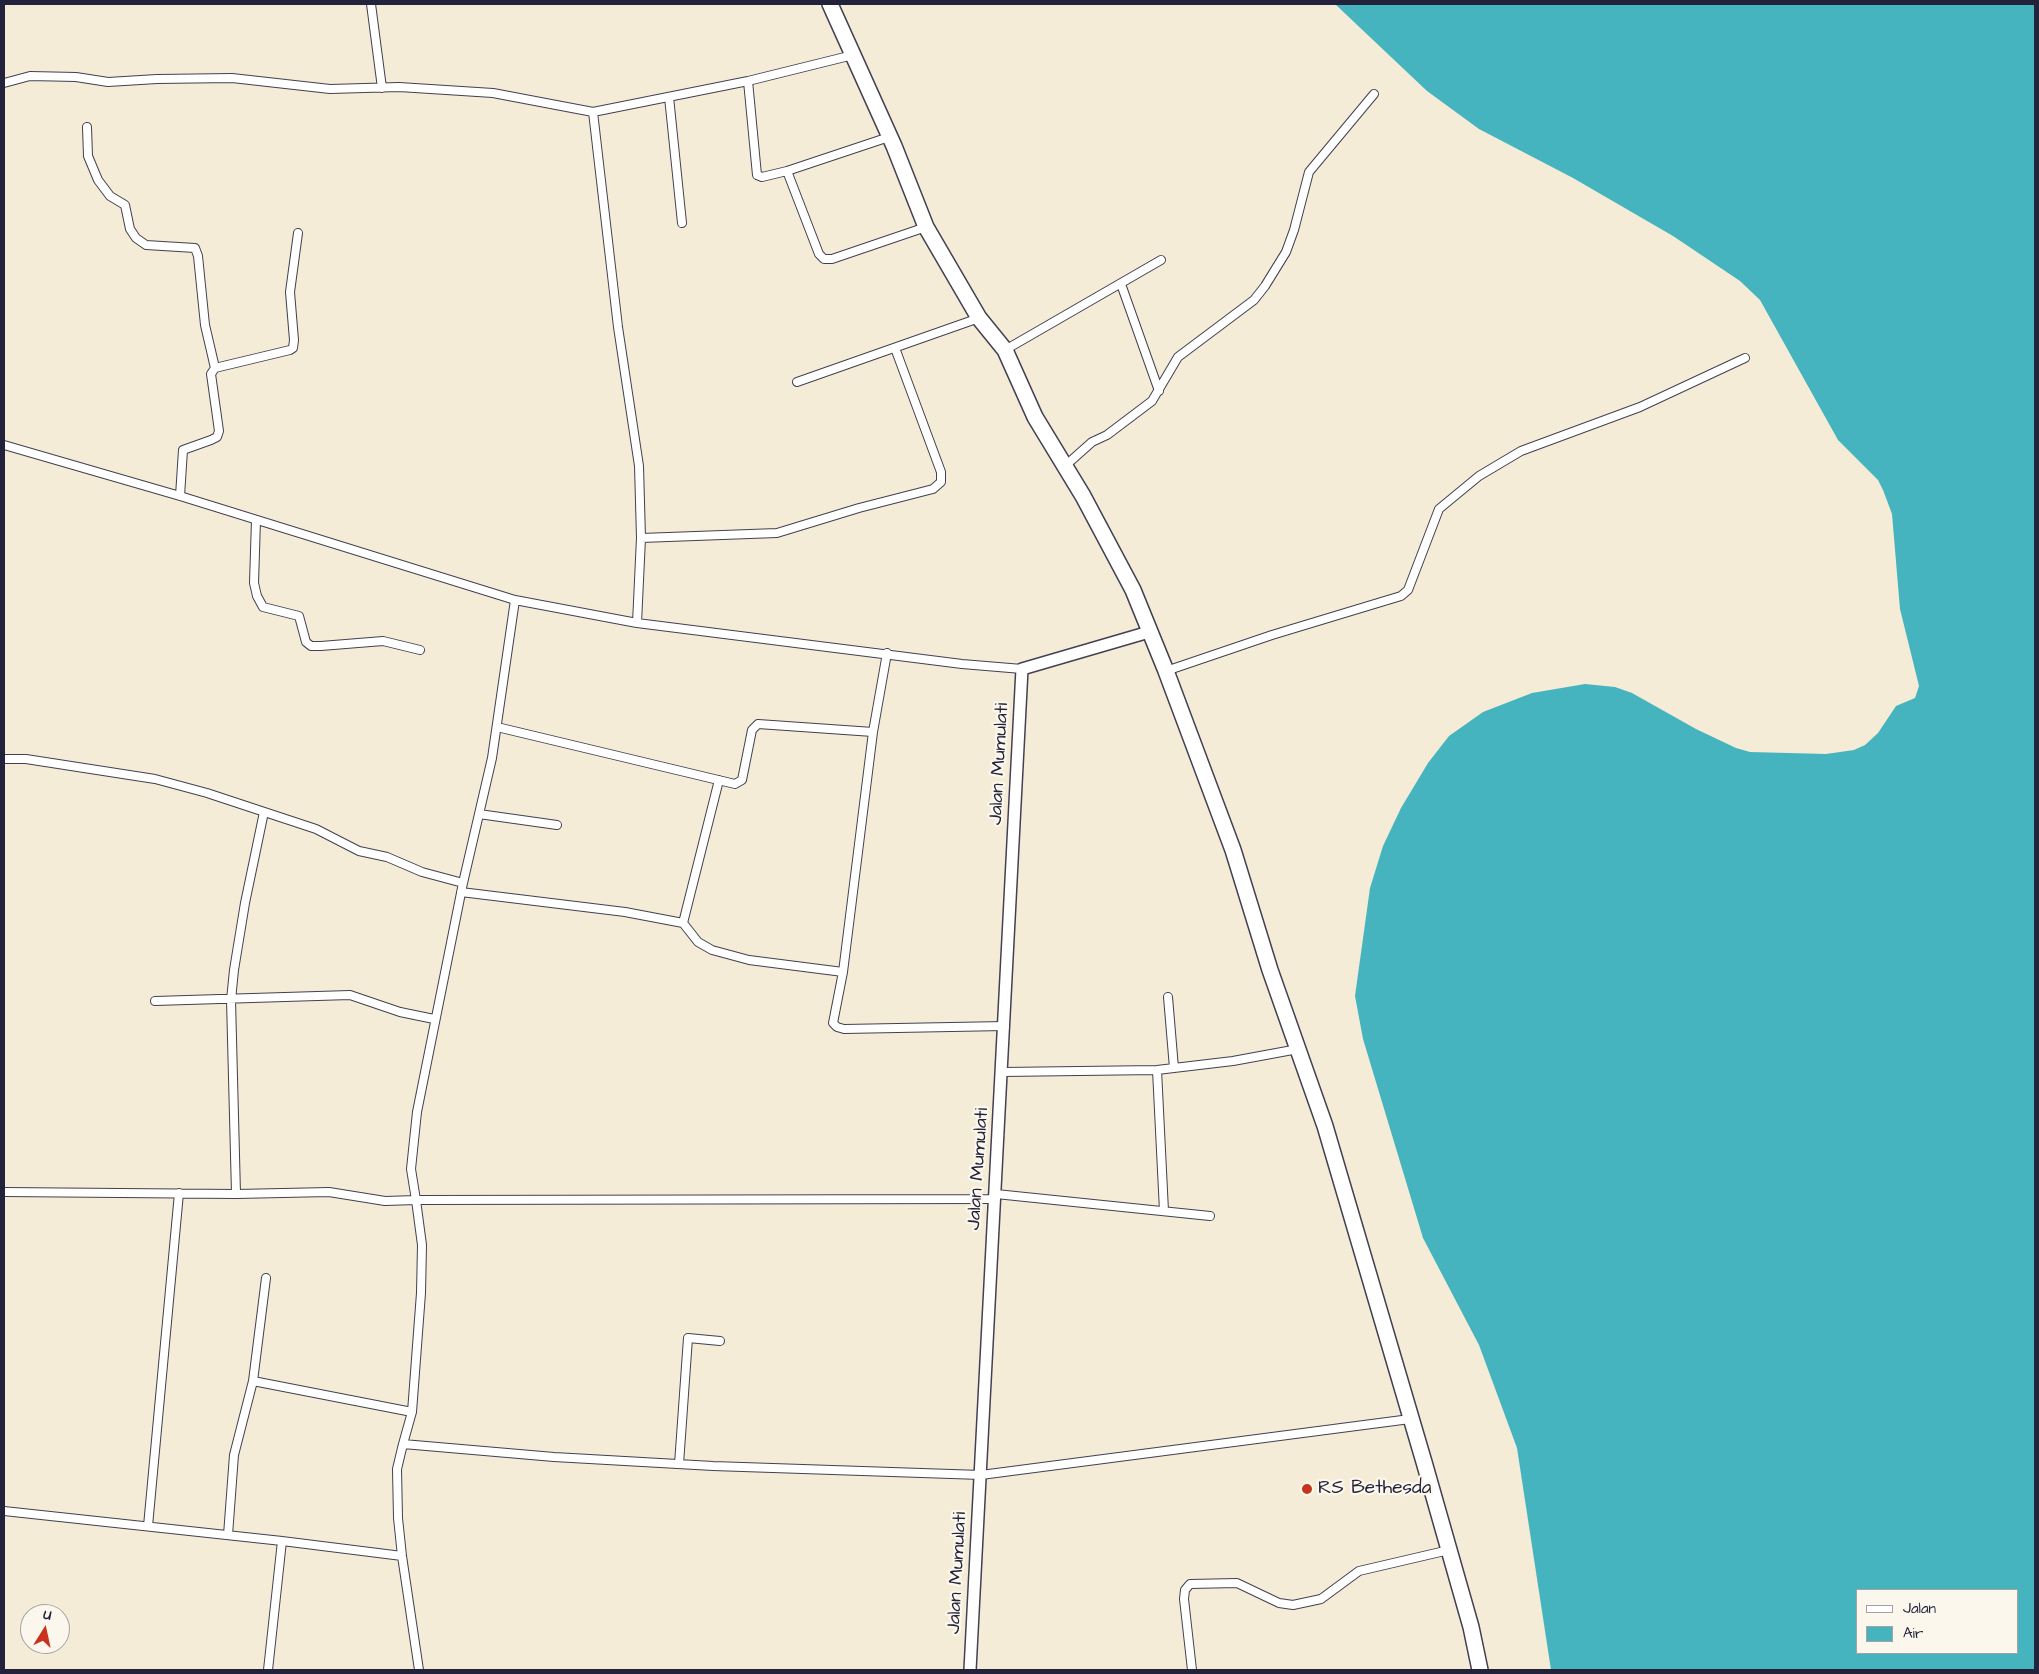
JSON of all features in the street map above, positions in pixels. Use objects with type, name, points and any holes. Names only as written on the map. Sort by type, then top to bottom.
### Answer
[{"type":"highway","points":[[830,4],[926,226],[979,318],[1005,350],[1035,417],[1065,466],[1133,590],[1166,671],[1234,850],[1270,970],[1325,1126],[1449,1550],[1480,1670]]},
{"type":"street","points":[[371,4],[382,88]]},
{"type":"street","points":[[4,83],[30,76],[76,77],[108,82],[232,78],[330,89],[382,88],[493,93],[593,112],[748,81],[853,55]]},
{"type":"street","points":[[748,81],[757,175],[762,176],[787,171],[889,137]]},
{"type":"street","points":[[1065,466],[1092,442],[1107,436],[1146,406],[1159,391],[1178,357],[1249,306],[1265,286],[1290,241],[1309,172],[1374,94]]},
{"type":"street","points":[[669,97],[682,223]]},
{"type":"street","points":[[593,112],[618,327],[639,466],[641,538],[637,623]]},
{"type":"street","points":[[87,127],[88,156],[98,180],[110,196],[125,205],[130,229],[136,238],[146,245],[195,248],[198,256],[204,325],[215,368]]},
{"type":"street","points":[[787,171],[819,254],[824,259],[832,259],[926,226]]},
{"type":"street","points":[[180,496],[183,450],[217,437],[219,432],[211,374],[215,368],[293,348],[290,292],[298,233]]},
{"type":"street","points":[[1005,350],[1161,260]]},
{"type":"street","points":[[1121,284],[1159,391]]},
{"type":"street","points":[[797,382],[979,318]]},
{"type":"street","points":[[641,538],[778,533],[876,503],[933,490],[941,482],[942,472],[895,348]]},
{"type":"street","points":[[1166,671],[1272,635],[1401,596],[1408,590],[1439,509],[1480,476],[1521,451],[1640,407],[1745,358]]},
{"type":"street","points":[[4,445],[180,496],[515,600],[637,623],[887,653],[962,664],[1022,669],[1149,632]]},
{"type":"street","points":[[256,520],[254,583],[257,596],[263,607],[299,616],[306,642],[311,646],[383,641],[420,650]]},
{"type":"street","points":[[419,1670],[402,1556],[397,1469],[412,1412],[422,1245],[412,1176],[413,1146],[417,1112],[434,1019],[462,882],[479,814],[497,727],[515,600]]},
{"type":"street","points":[[887,653],[873,732],[843,972],[833,1023],[837,1027],[844,1029],[1005,1026]]},
{"type":"street","name":"Jalan Mumulati","points":[[970,1670],[1005,1026],[1022,669]]},
{"type":"street","points":[[497,727],[735,784],[742,780],[752,730],[758,724],[873,732]]},
{"type":"street","points":[[4,759],[26,759],[155,779],[264,812],[329,834],[359,851],[387,857],[422,872],[462,882]]},
{"type":"street","points":[[683,924],[719,780]]},
{"type":"street","points":[[236,1194],[231,1000],[245,903],[264,812]]},
{"type":"street","points":[[479,814],[557,826]]},
{"type":"street","points":[[460,892],[625,912],[683,924],[698,942],[712,950],[749,960],[843,972]]},
{"type":"street","points":[[155,1001],[350,995],[400,1012],[434,1019]]},
{"type":"street","points":[[1168,997],[1174,1068]]},
{"type":"street","points":[[1002,1072],[1157,1070],[1298,1049]]},
{"type":"street","points":[[1157,1070],[1164,1211]]},
{"type":"street","points":[[4,1192],[236,1194],[329,1192],[385,1201],[995,1196],[1210,1216]]},
{"type":"street","points":[[148,1526],[179,1193]]},
{"type":"street","points":[[228,1535],[234,1455],[253,1381],[266,1278]]},
{"type":"street","points":[[680,1464],[688,1338],[720,1341]]},
{"type":"street","points":[[253,1381],[412,1412]]},
{"type":"street","points":[[403,1444],[554,1457],[680,1464],[980,1475],[1410,1419]]},
{"type":"street","points":[[4,1511],[402,1556]]},
{"type":"street","points":[[268,1670],[282,1541]]},
{"type":"street","points":[[1192,1670],[1184,1599],[1185,1590],[1190,1584],[1236,1583],[1279,1603],[1293,1605],[1321,1599],[1359,1572],[1449,1550]]},
{"type":"water","points":[[1335,4],[2035,4],[2035,1670],[1551,1670],[1517,1448],[1479,1345],[1423,1238],[1363,1039],[1355,996],[1370,888],[1383,846],[1401,808],[1428,763],[1449,736],[1483,712],[1532,693],[1585,684],[1615,687],[1632,693],[1696,729],[1736,748],[1750,752],[1826,754],[1854,750],[1865,745],[1878,733],[1896,706],[1915,698],[1919,686],[1900,609],[1892,514],[1883,490],[1878,480],[1838,440],[1760,300],[1740,281],[1673,236],[1573,178],[1479,129],[1427,91]]},
{"type":"place","name":"RS Bethesda","points":[[1307,1489]]}]
